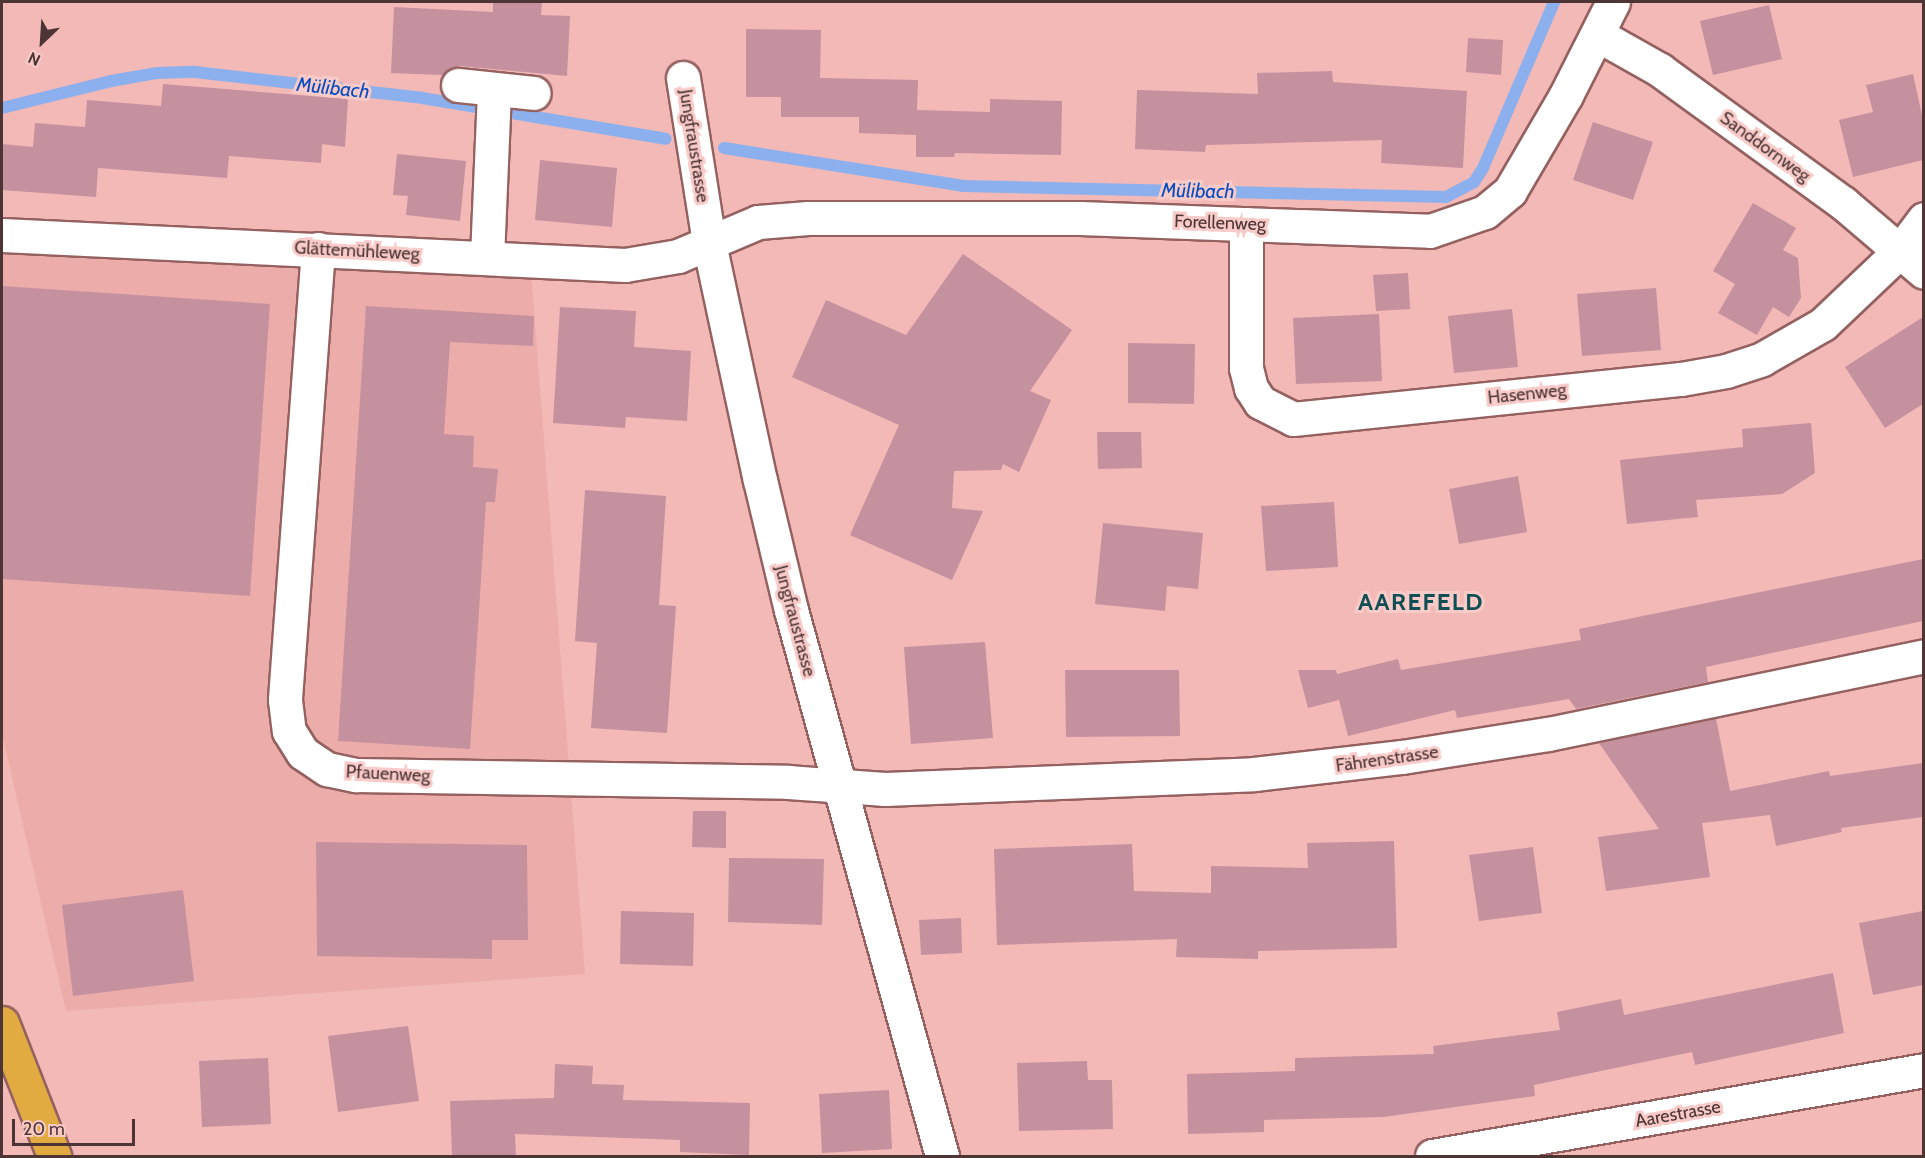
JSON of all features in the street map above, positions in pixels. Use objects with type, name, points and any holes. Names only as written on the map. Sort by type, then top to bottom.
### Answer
[{"type":"highway","points":[[2,1023],[54,1156]]},
{"type":"street","name":"Forellenweg","points":[[709,243],[758,222],[808,218],[1080,218],[1430,231],[1485,212],[1510,191],[1530,161],[1598,35],[1613,2]]},
{"type":"street","name":"Sanddornweg","points":[[1598,35],[1660,70],[1843,203],[1912,261]]},
{"type":"street","name":"Jungfraustrasse","points":[[683,78],[709,243],[791,609],[942,1156]]},
{"type":"street","points":[[458,85],[493,103],[534,93]]},
{"type":"street","points":[[487,258],[493,103]]},
{"type":"street","name":"Hasenweg","points":[[1246,224],[1248,378],[1260,402],[1293,419],[1681,379],[1726,370],[1772,354],[1823,324],[1912,261],[1923,219]]},
{"type":"street","name":"Glättemühleweg","points":[[2,235],[625,265],[678,256],[709,243]]},
{"type":"street","name":"Pfauenweg","points":[[318,249],[285,700],[289,731],[303,753],[327,769],[356,775],[788,782],[842,787]]},
{"type":"street","name":"Fährenstrasse","points":[[842,787],[908,788],[1329,767],[1548,734],[1923,656]]},
{"type":"street","name":"Aarestrasse","points":[[1432,1156],[1923,1070]]},
{"type":"shaded area","points":[[2,240],[530,258],[585,974],[66,1011],[2,734]]},
{"type":"building","points":[[493,2],[542,2],[541,15],[570,16],[567,76],[460,66],[442,75],[391,73],[394,7],[493,12]]},
{"type":"building","points":[[1769,5],[1782,59],[1713,75],[1700,21]]},
{"type":"building","points":[[746,29],[821,30],[820,78],[918,80],[917,110],[990,112],[990,99],[1062,101],[1061,155],[955,153],[954,157],[916,157],[916,135],[859,133],[859,117],[781,117],[781,97],[746,97]]},
{"type":"building","points":[[1468,38],[1503,40],[1501,75],[1466,72]]},
{"type":"building","points":[[1332,71],[1333,82],[1467,91],[1463,168],[1381,163],[1382,140],[1206,145],[1205,152],[1135,149],[1137,90],[1258,94],[1257,73]]},
{"type":"building","points":[[1913,74],[1923,120],[1923,160],[1853,177],[1839,120],[1873,112],[1866,85]]},
{"type":"building","points":[[163,84],[348,99],[345,147],[322,144],[321,163],[229,156],[227,178],[98,168],[96,197],[2,190],[2,144],[33,147],[35,123],[85,127],[87,100],[161,106]]},
{"type":"building","points":[[1593,122],[1653,142],[1633,200],[1573,180]]},
{"type":"building","points":[[397,154],[466,161],[460,221],[406,215],[408,196],[393,195]]},
{"type":"building","points":[[540,160],[617,168],[612,227],[535,220]]},
{"type":"building","points":[[1753,203],[1796,228],[1783,250],[1798,258],[1801,298],[1789,317],[1773,307],[1757,335],[1718,313],[1735,284],[1713,271]]},
{"type":"building","points":[[963,254],[1072,330],[1030,391],[1051,400],[1019,472],[1003,464],[1001,470],[954,471],[952,508],[983,511],[952,580],[850,535],[899,425],[792,377],[826,300],[906,335]]},
{"type":"building","points":[[1408,273],[1410,309],[1376,311],[1373,275]]},
{"type":"building","points":[[2,286],[270,304],[250,596],[2,579]]},
{"type":"building","points":[[1656,288],[1661,350],[1582,356],[1577,294]]},
{"type":"building","points":[[366,306],[534,316],[533,346],[450,342],[444,434],[474,436],[473,467],[498,469],[495,502],[486,502],[470,749],[338,741]]},
{"type":"building","points":[[560,307],[636,311],[634,347],[691,351],[687,421],[626,417],[625,428],[553,423]]},
{"type":"building","points":[[1512,309],[1518,367],[1454,373],[1448,316]]},
{"type":"building","points":[[1379,314],[1382,381],[1296,384],[1293,318]]},
{"type":"building","points":[[1923,317],[1923,404],[1885,428],[1845,367]]},
{"type":"building","points":[[1128,343],[1195,344],[1194,404],[1128,403]]},
{"type":"building","points":[[1811,423],[1815,473],[1782,494],[1696,500],[1698,517],[1627,524],[1620,460],[1743,447],[1742,429]]},
{"type":"building","points":[[1097,432],[1141,432],[1142,468],[1098,469]]},
{"type":"building","points":[[1518,476],[1527,532],[1459,544],[1449,489]]},
{"type":"building","points":[[585,490],[666,496],[659,605],[676,606],[667,733],[591,728],[597,643],[575,641]]},
{"type":"building","points":[[1334,502],[1338,567],[1266,571],[1261,506]]},
{"type":"building","points":[[1103,523],[1203,533],[1198,589],[1167,586],[1165,611],[1095,604]]},
{"type":"building","points":[[1923,559],[1923,621],[1706,667],[1708,682],[1576,709],[1569,699],[1457,718],[1455,710],[1348,736],[1339,700],[1308,708],[1298,670],[1336,670],[1337,674],[1398,659],[1401,670],[1581,640],[1579,629]]},
{"type":"building","points":[[985,642],[993,738],[911,744],[904,647]]},
{"type":"building","points":[[1065,670],[1179,670],[1180,736],[1066,737]]},
{"type":"building","points":[[1716,718],[1730,791],[1829,771],[1830,776],[1923,763],[1923,817],[1841,828],[1842,832],[1776,846],[1770,815],[1702,823],[1710,877],[1606,891],[1598,837],[1659,829],[1599,743]]},
{"type":"building","points":[[693,811],[726,811],[726,848],[692,847]]},
{"type":"building","points":[[1394,841],[1397,948],[1258,951],[1258,959],[1176,957],[1177,939],[997,945],[994,849],[1132,844],[1134,891],[1211,893],[1211,866],[1308,868],[1307,843]]},
{"type":"building","points":[[316,842],[527,845],[528,940],[492,940],[492,959],[317,956]]},
{"type":"building","points":[[1533,847],[1542,913],[1479,921],[1469,855]]},
{"type":"building","points":[[729,858],[824,859],[822,925],[728,922]]},
{"type":"building","points":[[183,890],[194,981],[73,996],[62,905]]},
{"type":"building","points":[[621,911],[694,913],[693,966],[620,964]]},
{"type":"building","points":[[1923,911],[1923,985],[1873,995],[1859,923]]},
{"type":"building","points":[[961,918],[962,953],[921,955],[919,920]]},
{"type":"building","points":[[1833,973],[1844,1033],[1695,1065],[1692,1052],[1534,1085],[1535,1096],[1383,1117],[1264,1120],[1264,1132],[1188,1134],[1187,1074],[1295,1071],[1295,1058],[1434,1054],[1433,1046],[1560,1030],[1557,1012],[1621,999],[1624,1015]]},
{"type":"building","points":[[408,1026],[419,1101],[338,1112],[328,1036]]},
{"type":"building","points":[[268,1058],[271,1124],[202,1127],[199,1061]]},
{"type":"building","points":[[1087,1061],[1088,1080],[1112,1080],[1113,1129],[1019,1131],[1017,1063]]},
{"type":"building","points":[[555,1064],[593,1066],[592,1084],[624,1085],[623,1100],[750,1103],[749,1155],[680,1152],[680,1140],[515,1134],[516,1156],[452,1156],[450,1101],[554,1098]]},
{"type":"building","points":[[889,1090],[892,1149],[822,1153],[819,1094]]},
{"type":"waterway","name":"Mülibach","points":[[724,148],[964,186],[1446,197],[1474,182],[1483,168],[1554,2]]},
{"type":"waterway","name":"Mülibach","points":[[2,108],[111,81],[157,73],[195,72],[422,98],[666,139]]},
{"type":"district","name":"AAREFELD","points":[[1421,602]]}]
